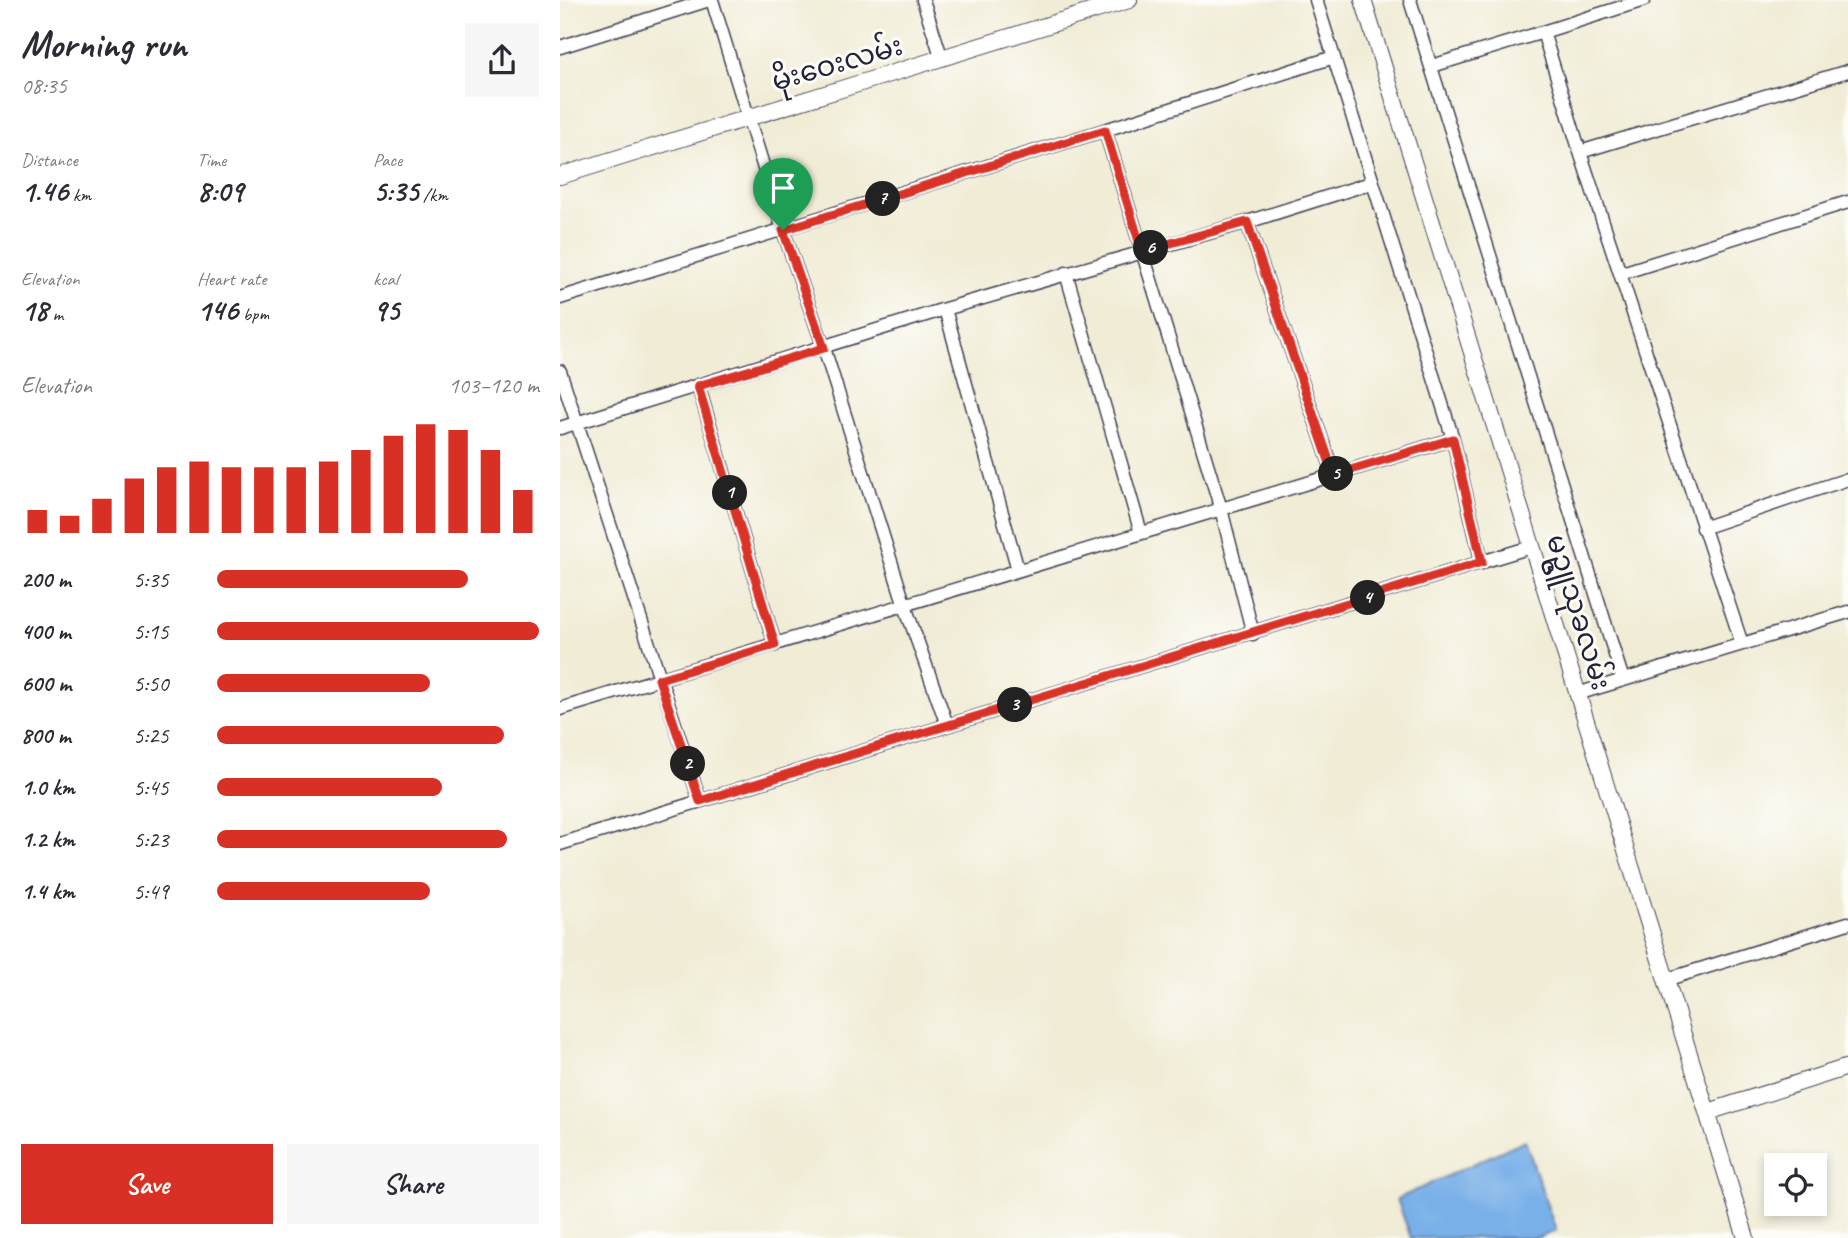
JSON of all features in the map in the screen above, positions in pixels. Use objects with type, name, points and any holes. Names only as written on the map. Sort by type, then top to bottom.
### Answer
[{"type":"street","points":[[560,47],[710,0],[905,606],[947,725]]},
{"type":"street","points":[[923,0],[943,59]]},
{"type":"street","name":"မိုးဝေးလမ်း","points":[[560,176],[1129,0]]},
{"type":"street","points":[[1316,0],[1453,439],[1482,562]]},
{"type":"street","name":"မဥ္ဇူသုခလမ်း","points":[[1363,0],[1746,1238]]},
{"type":"street","points":[[1410,0],[1623,680]]},
{"type":"street","points":[[1432,66],[1644,0]]},
{"type":"street","points":[[1543,32],[1742,644]]},
{"type":"street","points":[[560,298],[1334,57]]},
{"type":"street","points":[[1580,152],[1848,71]]},
{"type":"street","points":[[1105,130],[1221,509],[1253,634]]},
{"type":"street","points":[[560,428],[945,309],[1247,222],[1371,183]]},
{"type":"street","points":[[1622,273],[1848,202]]},
{"type":"street","points":[[1247,222],[1334,475]]},
{"type":"street","points":[[1066,273],[1141,533]]},
{"type":"street","points":[[945,309],[1018,570]]},
{"type":"street","points":[[560,371],[700,801]]},
{"type":"street","points":[[698,386],[775,645]]},
{"type":"street","points":[[560,709],[1453,439]]},
{"type":"street","points":[[1703,528],[1848,479]]},
{"type":"street","points":[[560,844],[1531,547]]},
{"type":"street","points":[[1577,694],[1848,612]]},
{"type":"street","points":[[1665,980],[1848,923]]},
{"type":"street","points":[[1708,1112],[1848,1067]]},
{"type":"water","points":[[1525,1140],[1556,1231],[1537,1238],[1411,1238],[1397,1199]]},
{"type":"route","points":[[1105,130],[1142,251],[1247,222],[1334,475],[1453,439],[1482,562],[700,801],[659,679],[775,645],[698,386],[824,348],[783,230],[1105,130]]}]
